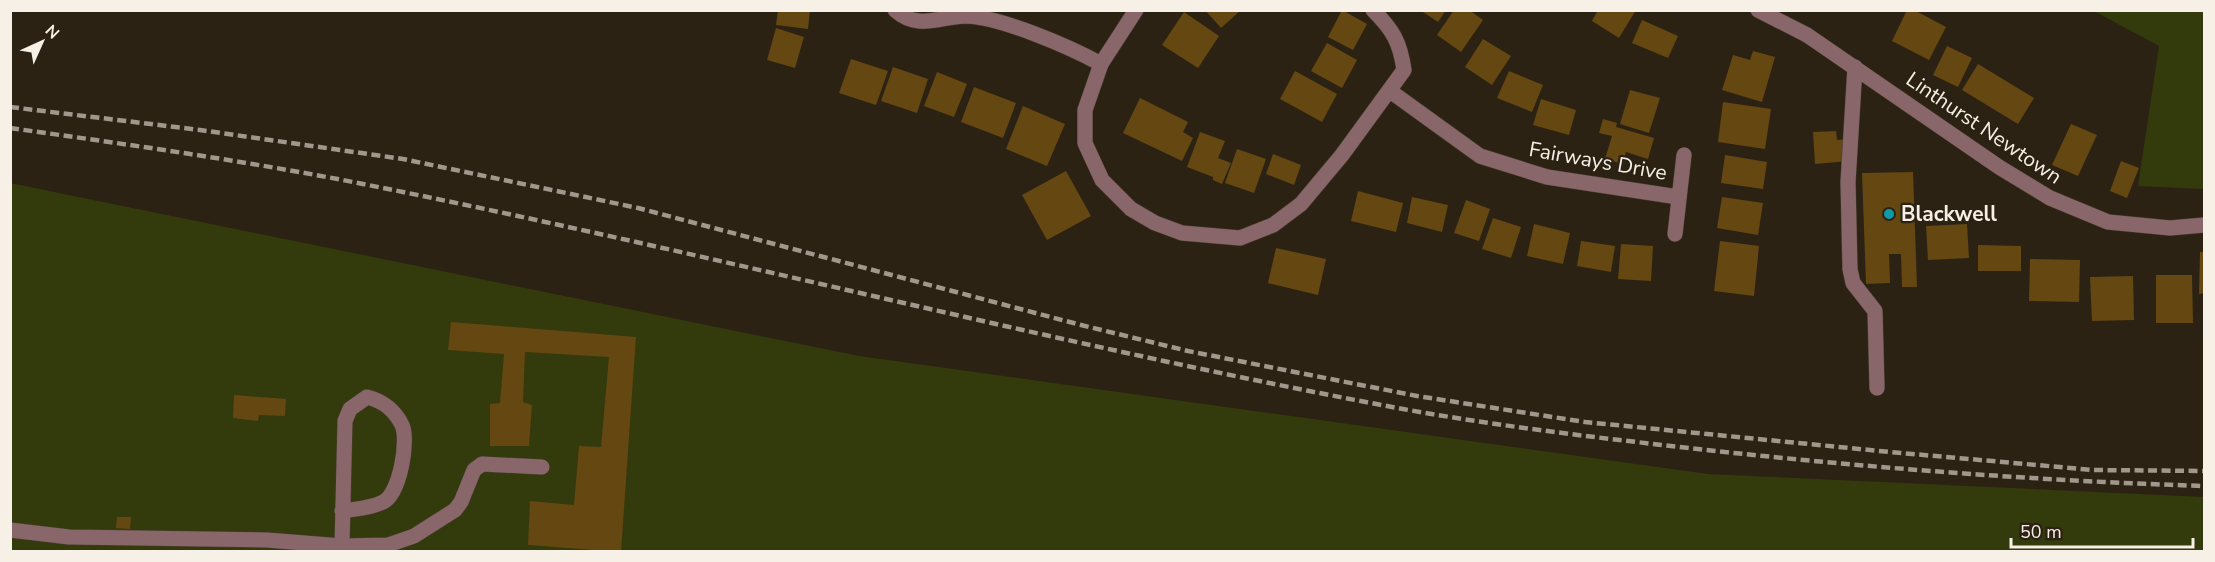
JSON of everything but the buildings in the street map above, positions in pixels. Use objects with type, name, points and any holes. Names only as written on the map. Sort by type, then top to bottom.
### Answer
[{"type":"street","points":[[896,10],[900,14],[925,23],[964,16],[987,18],[1078,51],[1101,64]]},
{"type":"street","points":[[1136,10],[1101,64],[1085,110],[1085,143],[1089,153],[1102,180],[1131,209],[1155,223],[1182,233],[1240,238],[1273,225],[1301,204],[1342,155],[1404,70],[1401,50],[1390,28],[1373,10]]},
{"type":"street","name":"Linthurst Newtown","points":[[1758,10],[1807,35],[1999,167],[2050,198],[2108,222],[2170,228],[2205,225]]},
{"type":"street","points":[[1855,66],[1848,182],[1850,269],[1853,283],[1875,311],[1877,388]]},
{"type":"street","name":"Fairways Drive","points":[[1389,91],[1480,156],[1547,177],[1678,197]]},
{"type":"street","name":"Fairways Drive","points":[[1675,234],[1684,155]]},
{"type":"street","points":[[342,512],[384,502],[398,485],[404,445],[403,427],[381,400],[367,397],[350,409],[345,421],[342,512],[342,546]]},
{"type":"street","points":[[10,530],[69,537],[267,540],[342,546],[388,545],[414,536],[455,510],[462,501],[474,470],[482,464],[542,467]]},
{"type":"green space","points":[[2094,11],[2204,11],[2204,189],[2138,186],[2159,46]]},
{"type":"green space","points":[[10,183],[859,356],[1708,474],[2204,497],[2204,551],[11,551]]},
{"type":"railway","points":[[10,107],[200,130],[403,159],[638,208],[1188,351],[1417,396],[1585,422],[1890,452],[2093,470],[2204,471]]},
{"type":"railway","points":[[10,128],[225,159],[353,182],[616,237],[1140,356],[1443,416],[1604,438],[1844,464],[2024,478],[2204,486]]},
{"type":"place","name":"Blackwell","points":[[1889,214]]}]
